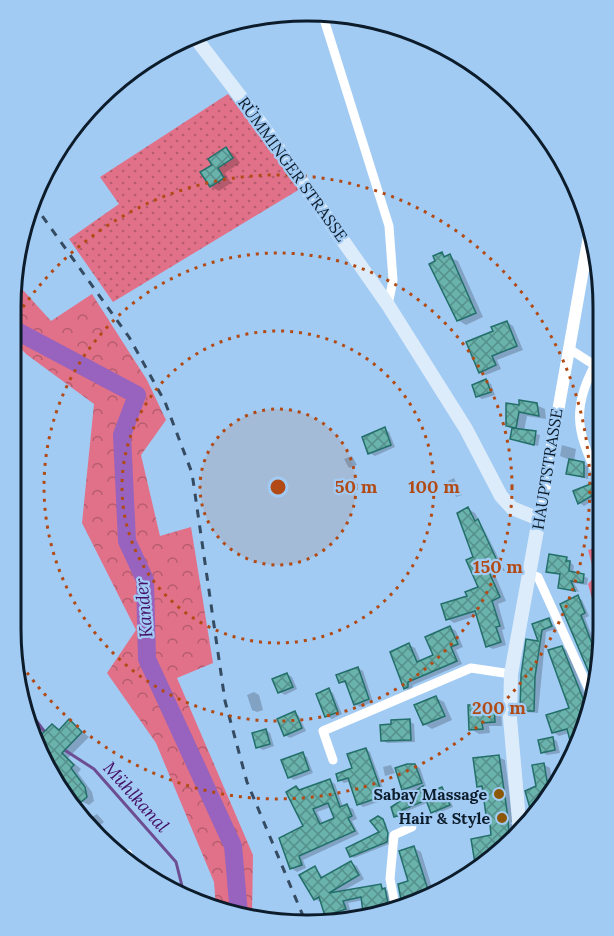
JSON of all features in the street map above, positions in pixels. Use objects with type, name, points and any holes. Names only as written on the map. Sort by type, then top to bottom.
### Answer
[{"type":"main road","name":"RÜMMINGER STRASSE","points":[[199,43],[262,125],[388,305],[466,429],[501,496],[512,508],[539,519]]},
{"type":"main road","name":"HAUPTSTRASSE","points":[[519,821],[510,718],[511,674],[539,519]]},
{"type":"street","points":[[325,22],[389,226],[393,279],[388,305]]},
{"type":"street","name":"HAUPTSTRASSE","points":[[539,519],[587,247]]},
{"type":"street","points":[[568,348],[593,363]]},
{"type":"street","points":[[593,377],[582,396],[579,421],[582,442],[593,466]]},
{"type":"street","points":[[529,574],[538,577],[588,686]]},
{"type":"street","points":[[333,760],[323,731],[471,668],[511,674]]},
{"type":"street","points":[[394,901],[390,879],[394,835],[412,827]]},
{"type":"green space","points":[[228,94],[300,189],[113,302],[69,239],[119,204],[100,177]]},
{"type":"green space","points":[[22,289],[51,321],[92,294],[147,380],[166,420],[141,455],[160,536],[191,527],[213,663],[177,678],[253,855],[252,910],[215,900],[214,882],[156,743],[107,673],[136,630],[82,523],[94,404],[21,349]]},
{"type":"green space","points":[[593,549],[593,569],[588,550]]},
{"type":"green space","points":[[593,578],[593,602],[588,584]]},
{"type":"building","points":[[226,147],[233,158],[218,168],[224,178],[210,187],[200,172],[212,165],[208,159]]},
{"type":"building","points":[[442,252],[444,257],[450,254],[476,313],[457,321],[429,264],[435,261],[433,256]]},
{"type":"building","points":[[507,321],[517,346],[492,356],[496,365],[479,373],[466,342],[493,331],[491,327]]},
{"type":"building","points":[[486,379],[491,392],[476,397],[472,385]]},
{"type":"building","points":[[519,400],[537,403],[539,416],[519,412],[516,428],[506,426],[506,403],[519,405]]},
{"type":"building","points":[[385,427],[391,445],[368,454],[362,437]]},
{"type":"building","points":[[512,428],[536,431],[534,445],[510,439]]},
{"type":"building","points":[[569,459],[584,462],[584,477],[566,474]]},
{"type":"building","points":[[593,483],[593,495],[578,504],[573,491]]},
{"type":"building","points":[[468,507],[475,521],[478,519],[500,567],[489,572],[500,597],[492,601],[500,626],[496,627],[501,642],[486,647],[475,611],[446,620],[441,604],[467,596],[465,592],[478,587],[466,560],[473,557],[457,513]]},
{"type":"building","points":[[549,554],[567,557],[566,561],[570,561],[569,571],[584,574],[583,583],[571,581],[575,591],[558,588],[560,574],[546,572]]},
{"type":"building","points":[[578,595],[585,613],[581,615],[592,644],[590,674],[560,604]]},
{"type":"building","points":[[549,618],[552,626],[542,630],[535,677],[534,711],[520,711],[521,675],[526,639],[538,641],[532,624]]},
{"type":"building","points":[[450,626],[458,644],[451,647],[457,661],[408,682],[408,687],[404,689],[390,652],[409,643],[417,662],[433,655],[425,637]]},
{"type":"building","points":[[562,646],[584,700],[570,740],[567,729],[552,733],[546,715],[569,708],[548,650]]},
{"type":"building","points":[[358,667],[369,699],[354,705],[345,681],[339,683],[336,675]]},
{"type":"building","points":[[287,673],[293,687],[278,693],[272,679]]},
{"type":"building","points":[[329,688],[338,712],[325,717],[316,694]]},
{"type":"building","points":[[436,696],[445,716],[423,725],[414,705]]},
{"type":"building","points":[[494,704],[495,722],[482,723],[483,729],[469,730],[468,705]]},
{"type":"building","points":[[295,711],[302,728],[284,736],[277,719]]},
{"type":"building","points":[[69,719],[82,732],[62,753],[74,765],[71,768],[85,787],[87,797],[81,802],[59,772],[42,734],[52,724],[59,730]]},
{"type":"building","points":[[410,719],[411,740],[381,741],[380,725],[391,724],[391,720]]},
{"type":"building","points":[[266,729],[270,744],[256,748],[252,733]]},
{"type":"building","points":[[553,737],[555,750],[541,753],[538,740]]},
{"type":"building","points":[[366,748],[383,796],[357,805],[348,778],[338,781],[336,774],[352,768],[347,754]]},
{"type":"building","points":[[303,752],[309,770],[288,778],[281,760]]},
{"type":"building","points":[[499,755],[508,818],[503,821],[508,820],[509,831],[475,861],[471,839],[491,835],[482,786],[477,787],[473,758]]},
{"type":"building","points":[[544,763],[547,781],[550,780],[530,808],[525,791],[536,786],[532,765]]},
{"type":"building","points":[[415,764],[422,783],[402,790],[395,768]]},
{"type":"building","points":[[330,779],[340,807],[347,804],[352,816],[348,818],[355,831],[299,856],[302,865],[290,869],[279,838],[303,826],[286,792],[296,786],[299,790]],"holes":[[[328,803],[334,818],[320,824],[313,809]]]},
{"type":"building","points":[[423,786],[425,794],[442,787],[450,805],[431,813],[426,800],[402,810],[403,814],[394,817],[391,807]]},
{"type":"building","points":[[378,816],[383,819],[388,833],[387,842],[350,857],[346,848],[379,832],[370,821]]},
{"type":"building","points":[[414,846],[428,888],[401,899],[398,884],[408,881],[399,851]]},
{"type":"building","points":[[351,861],[359,875],[329,893],[381,884],[382,889],[385,888],[388,903],[363,910],[361,897],[343,901],[346,909],[324,914],[319,897],[314,900],[299,875],[315,866],[321,878]]},
{"type":"waterway","name":"Kander","points":[[21,333],[137,395],[122,435],[127,541],[145,580],[147,659],[233,846],[238,906]]},
{"type":"waterway","name":"Mühlkanal","points":[[36,720],[47,735]]},
{"type":"waterway","name":"Mühlkanal","points":[[63,749],[94,769],[176,862],[182,886]]},
{"type":"railway","points":[[38,210],[129,337],[165,402],[192,473],[225,701],[247,782],[303,915]]},
{"type":"place","name":"Sabay Massage","points":[[499,794]]},
{"type":"place","name":"Hair & Style","points":[[502,818]]}]
